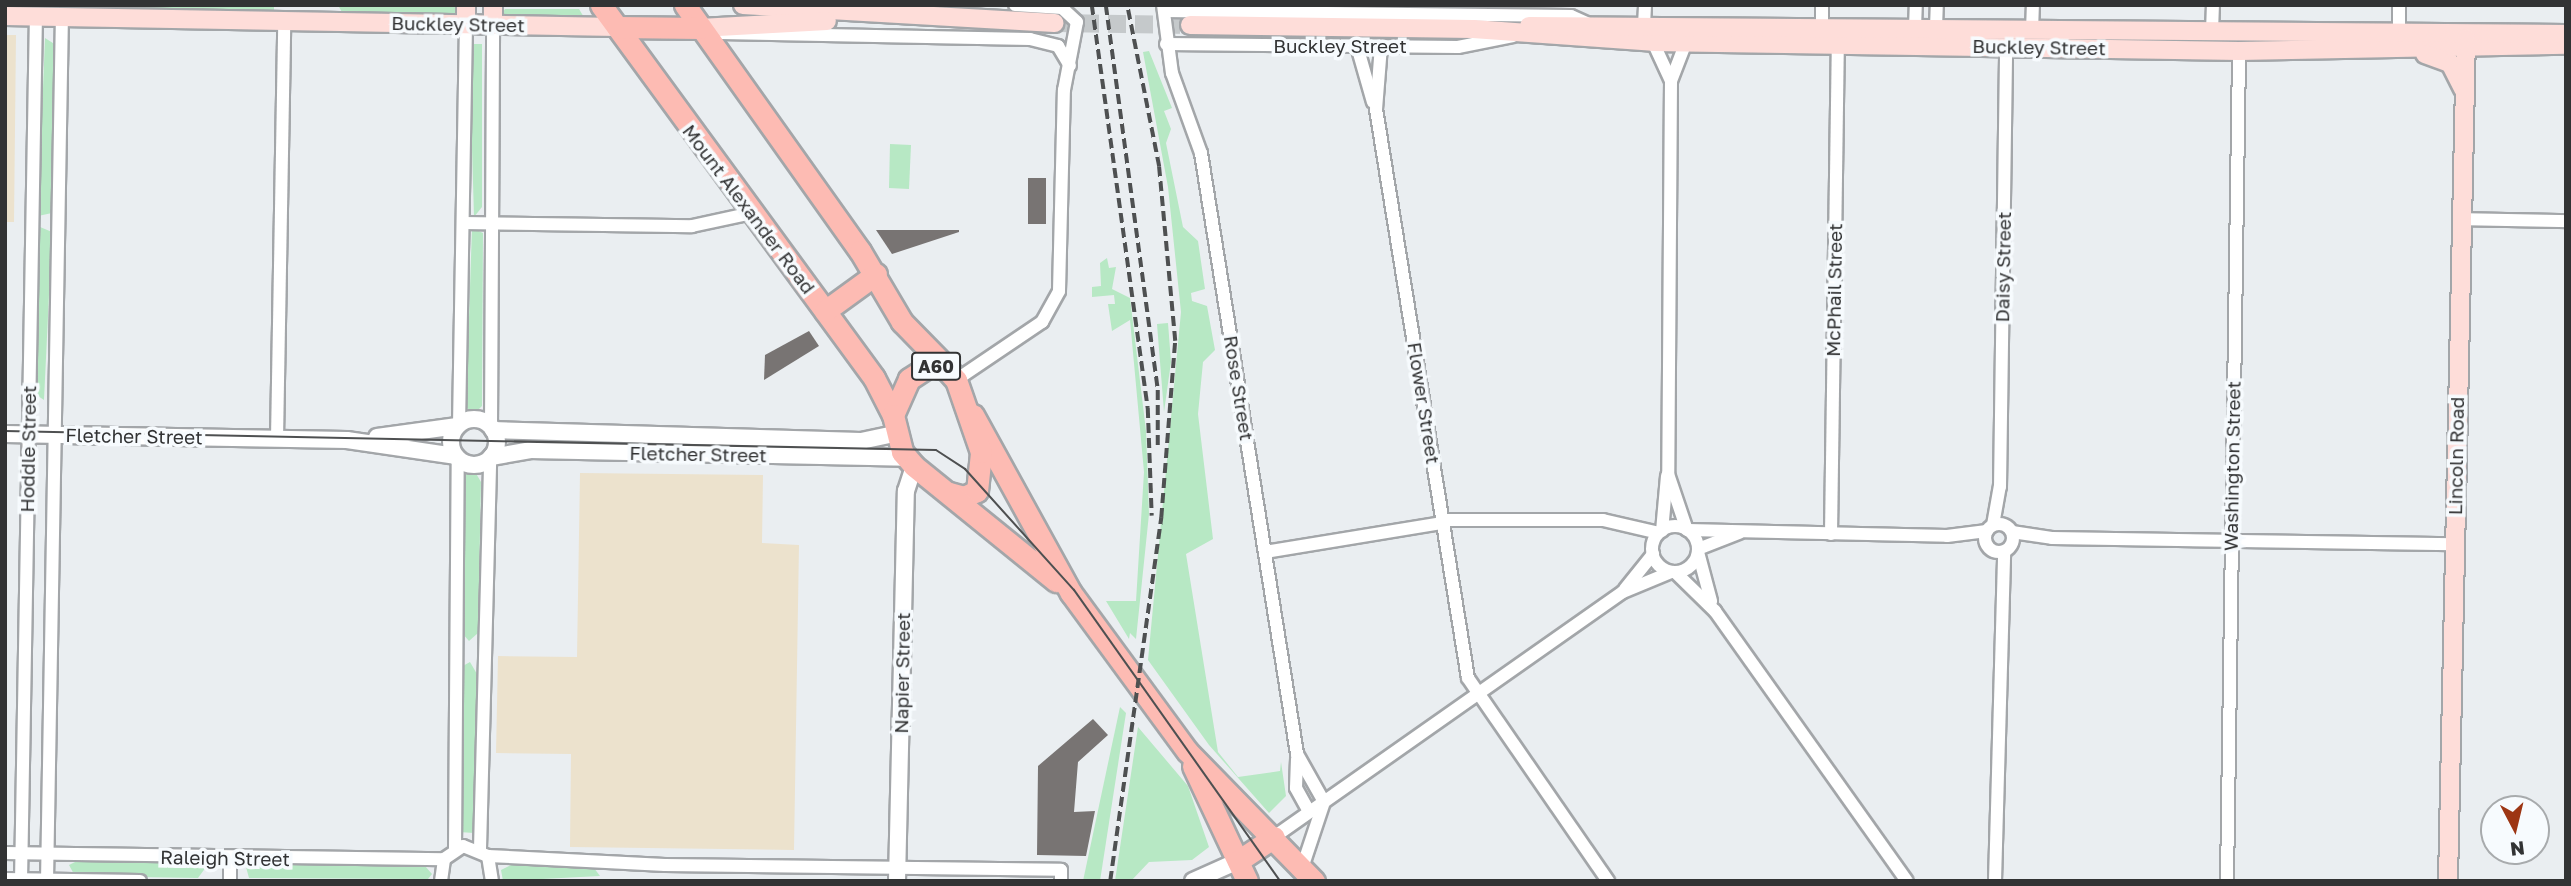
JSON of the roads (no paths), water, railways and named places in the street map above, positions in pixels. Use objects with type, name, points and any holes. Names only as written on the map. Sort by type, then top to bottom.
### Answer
[{"type":"main road","points":[[466,5],[466,24]]},
{"type":"main road","points":[[492,24],[493,5]]},
{"type":"main road","name":"Mount Alexander Road","points":[[601,5],[825,311],[894,424]]},
{"type":"main road","name":"A60","points":[[685,5],[876,274],[902,322],[955,378],[1072,593],[1187,751],[1308,874]]},
{"type":"main road","name":"Buckley Street","points":[[743,5],[904,17],[1054,23]]},
{"type":"main road","name":"Buckley Street","points":[[5,16],[41,11],[323,13],[466,24],[700,28],[904,17]]},
{"type":"main road","name":"Buckley Street","points":[[1190,25],[1473,29],[1644,25],[1830,36],[2007,38],[2212,32],[2399,32],[2466,40],[2566,45]]},
{"type":"main road","name":"Buckley Street","points":[[1473,29],[1513,36],[1653,42],[1830,36],[1915,28],[1936,28],[2007,38]]},
{"type":"main road","points":[[2212,32],[2212,51]]},
{"type":"main road","points":[[2239,32],[2239,51]]},
{"type":"main road","points":[[2305,32],[2305,52]]},
{"type":"main road","points":[[2399,32],[2407,51],[2451,64],[2465,92]]},
{"type":"main road","name":"Buckley Street","points":[[2032,38],[2212,51],[2305,52],[2407,51],[2466,40],[2566,34]]},
{"type":"main road","name":"Lincoln Road","points":[[2448,881],[2466,40]]},
{"type":"main road","points":[[825,311],[876,274]]},
{"type":"main road","name":"A60","points":[[955,378],[935,366],[918,370],[894,424],[910,462],[1072,593]]},
{"type":"main road","name":"A60","points":[[949,493],[970,496],[982,481],[973,415]]},
{"type":"main road","name":"A60","points":[[1187,751],[1247,881]]},
{"type":"main road","points":[[1238,861],[1274,837]]},
{"type":"street","points":[[955,378],[1042,322],[1057,300],[1070,66],[1077,29],[1072,14],[1058,7],[1015,5]]},
{"type":"street","points":[[1644,25],[1645,5]]},
{"type":"street","name":"McPhail Street","points":[[1822,5],[1830,36],[1831,534]]},
{"type":"street","points":[[1915,28],[1916,5]]},
{"type":"street","points":[[1936,28],[1937,5]]},
{"type":"street","points":[[2032,38],[2033,5]]},
{"type":"street","points":[[2212,32],[2213,5]]},
{"type":"street","points":[[2399,5],[2399,32]]},
{"type":"street","name":"Buckley Street","points":[[1163,8],[1571,16],[1592,25]]},
{"type":"street","name":"Rose Street","points":[[1163,8],[1166,44],[1201,153],[1297,754],[1296,788],[1309,811]]},
{"type":"street","name":"Hoddle Street","points":[[21,880],[28,434],[41,11]]},
{"type":"street","name":"Hoddle Street","points":[[47,880],[62,11]]},
{"type":"street","points":[[277,439],[284,13]]},
{"type":"street","points":[[441,881],[444,859],[455,848],[457,458],[451,442],[458,425],[466,24]]},
{"type":"street","points":[[492,24],[489,223],[492,428],[497,444],[491,458],[484,853],[492,881]]},
{"type":"street","name":"Buckley Street","points":[[700,28],[732,35],[1039,40],[1058,46],[1070,66]]},
{"type":"street","name":"Buckley Street","points":[[1166,44],[1458,47],[1513,36]]},
{"type":"street","name":"Daisy Street","points":[[1994,881],[2007,38]]},
{"type":"street","points":[[1653,42],[1671,81]]},
{"type":"street","points":[[1623,592],[1653,554],[1661,532],[1668,474],[1671,81],[1686,42]]},
{"type":"street","name":"Flower Street","points":[[1357,46],[1376,109],[1443,522],[1475,696]]},
{"type":"street","name":"Flower Street","points":[[1376,109],[1381,46]]},
{"type":"street","name":"Washington Street","points":[[2227,881],[2239,51]]},
{"type":"street","points":[[463,223],[692,226],[752,213]]},
{"type":"street","points":[[2461,219],[2566,221]]},
{"type":"street","points":[[458,425],[476,419],[492,428]]},
{"type":"street","name":"Fletcher Street","points":[[492,428],[861,441],[894,424]]},
{"type":"street","name":"Fletcher Street","points":[[347,440],[458,425]]},
{"type":"street","name":"Fletcher Street","points":[[5,434],[347,440],[457,458]]},
{"type":"street","name":"Fletcher Street","points":[[491,458],[530,450],[910,462]]},
{"type":"street","points":[[457,458],[474,466],[491,458]]},
{"type":"street","name":"Napier Street","points":[[897,874],[906,491],[910,462]]},
{"type":"street","points":[[1668,474],[1698,550],[1715,611]]},
{"type":"street","points":[[1265,552],[1443,522],[1603,520],[1661,532],[1688,530],[1999,538],[2454,544]]},
{"type":"street","points":[[1274,837],[1623,592],[1689,567],[1698,550],[1739,533]]},
{"type":"street","points":[[1653,554],[1715,611],[1907,881]]},
{"type":"street","points":[[1475,696],[1608,881]]},
{"type":"street","name":"Rose Street","points":[[1297,754],[1324,802]]},
{"type":"street","points":[[1308,874],[1324,802]]},
{"type":"street","points":[[455,848],[484,853],[897,874],[1061,870],[1060,881]]},
{"type":"street","name":"Raleigh Street","points":[[5,853],[444,859]]},
{"type":"street","points":[[230,858],[230,881]]},
{"type":"street","points":[[1193,881],[1238,861]]},
{"type":"street","name":"Raleigh Street","points":[[5,879],[139,881]]},
{"type":"tunnel","points":[[1054,23],[1190,25]]},
{"type":"tram line","points":[[5,431],[936,450],[965,469],[1074,590],[1280,881]]},
{"type":"railway","points":[[1092,5],[1148,408],[1152,516]]},
{"type":"railway","points":[[1106,5],[1158,390],[1158,450]]},
{"type":"railway","points":[[1110,881],[1161,518],[1175,341],[1159,167],[1127,5]]}]
